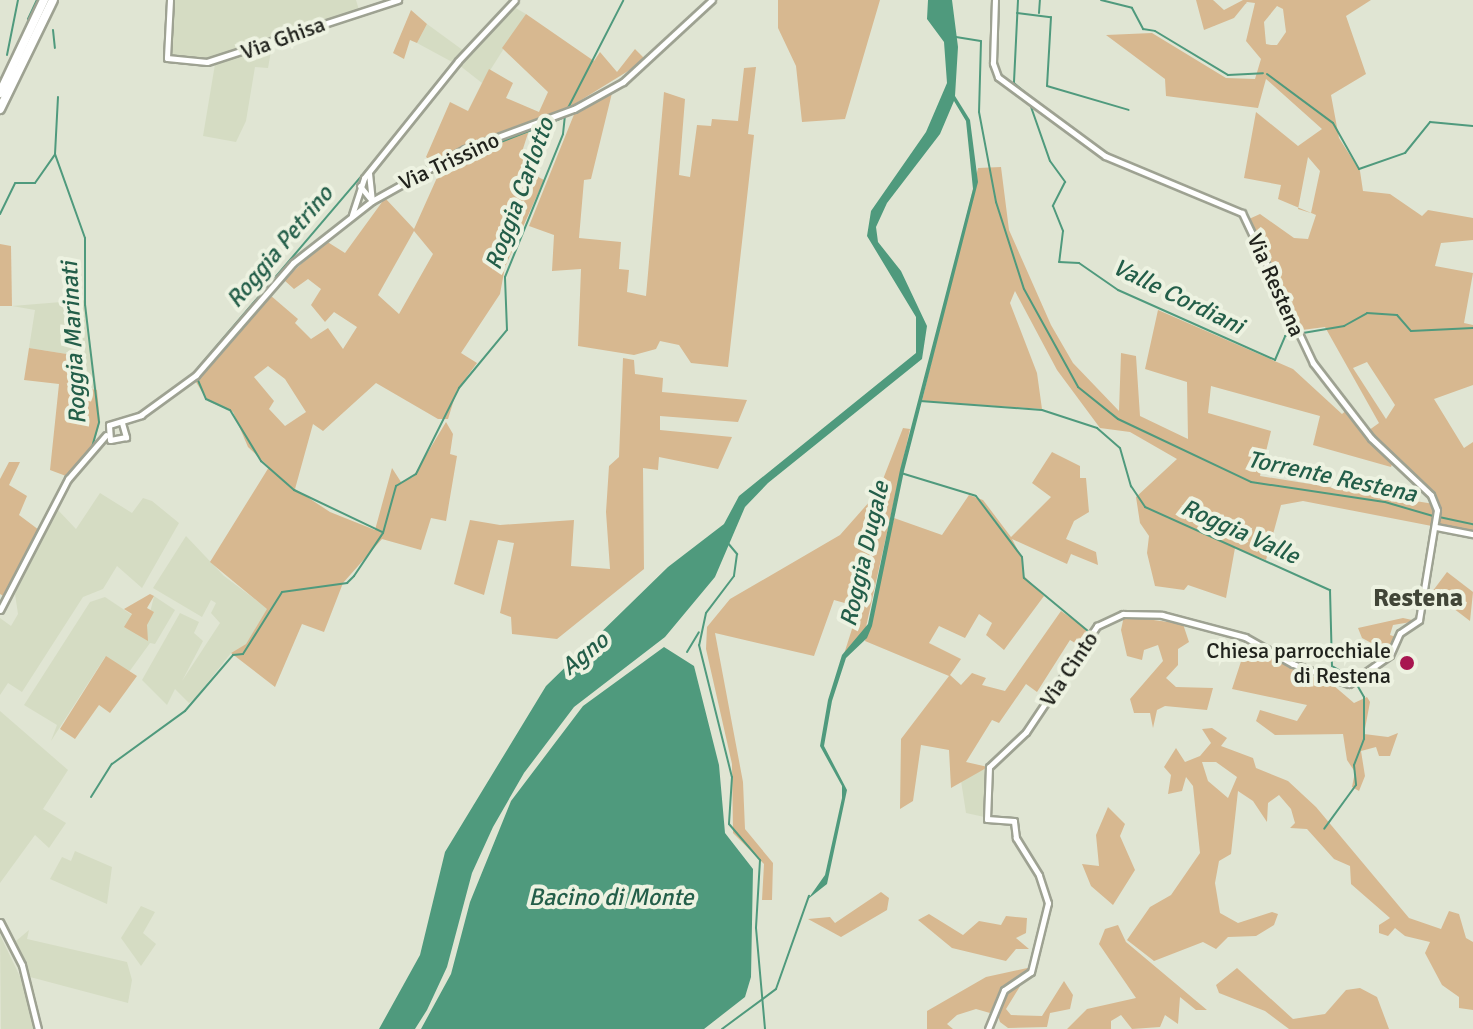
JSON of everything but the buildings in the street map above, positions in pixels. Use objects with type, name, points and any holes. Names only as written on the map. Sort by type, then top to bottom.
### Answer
[{"type":"highway","points":[[0,93],[44,0]]},
{"type":"highway","points":[[0,109],[53,0]]},
{"type":"street","name":"Via Ghisa","points":[[170,0],[167,58],[221,61],[270,39],[398,0]]},
{"type":"street","points":[[352,215],[360,185],[369,172],[458,61],[515,0]]},
{"type":"street","name":"Via Trissino","points":[[141,415],[196,375],[314,243],[352,215],[384,193],[465,149],[574,109],[623,82],[712,0]]},
{"type":"street","name":"Via Restena","points":[[995,0],[993,63],[998,77],[1105,156],[1242,213],[1313,363],[1371,438],[1431,495],[1437,510],[1432,548]]},
{"type":"street","points":[[369,172],[372,201]]},
{"type":"street","points":[[360,185],[372,201]]},
{"type":"street","points":[[371,189],[384,193]]},
{"type":"street","points":[[0,610],[68,479],[99,445],[111,423],[122,423],[141,415]]},
{"type":"street","points":[[99,445],[121,441],[141,415]]},
{"type":"street","points":[[122,423],[127,431]]},
{"type":"street","points":[[106,434],[112,441]]},
{"type":"street","points":[[1436,525],[1473,534]]},
{"type":"street","name":"Via Cinto","points":[[988,1029],[1004,990],[1031,972],[1048,903],[1039,875],[1016,838],[1014,821],[987,819],[989,767],[1026,732],[1097,626],[1119,615],[1162,615],[1245,637],[1293,664],[1349,684],[1390,655],[1400,633],[1418,622],[1432,548]]},
{"type":"street","points":[[0,922],[22,965],[38,1029]]},
{"type":"shaded area","points":[[172,0],[356,0],[359,10],[205,60],[170,57]]},
{"type":"shaded area","points":[[778,0],[880,0],[845,119],[802,122],[796,66],[778,28]]},
{"type":"shaded area","points":[[1196,0],[1213,0],[1224,10],[1243,0],[1371,0],[1346,16],[1366,74],[1331,95],[1339,138],[1360,171],[1363,191],[1390,194],[1422,216],[1428,210],[1473,218],[1473,240],[1441,243],[1435,266],[1473,273],[1464,323],[1473,325],[1473,385],[1434,399],[1464,448],[1473,442],[1473,534],[1303,501],[1281,505],[1266,560],[1235,548],[1226,598],[1188,585],[1184,590],[1155,586],[1147,553],[1149,536],[1140,523],[1136,497],[1177,459],[1130,432],[1100,428],[1057,370],[1015,291],[1010,303],[1037,373],[1042,409],[922,401],[978,168],[1001,167],[1009,230],[1051,325],[1073,363],[1119,411],[1121,353],[1136,356],[1140,416],[1188,439],[1187,382],[1145,369],[1158,310],[1293,369],[1342,414],[1347,410],[1365,433],[1379,423],[1325,327],[1302,330],[1249,219],[1260,214],[1294,238],[1308,239],[1316,215],[1311,213],[1320,171],[1308,157],[1298,208],[1278,199],[1281,185],[1244,178],[1256,112],[1298,146],[1322,129],[1266,79],[1258,108],[1166,96],[1165,79],[1106,35],[1152,33],[1226,78],[1255,79],[1261,59],[1246,41],[1255,3],[1247,2],[1234,18],[1204,30]],"holes":[[[1277,6],[1283,9],[1286,32],[1277,45],[1266,44],[1264,22]],[[1367,362],[1395,405],[1386,419],[1353,368]],[[1211,386],[1320,416],[1313,445],[1391,467],[1393,462],[1434,504],[1260,476],[1271,431],[1208,413]]]},
{"type":"shaded area","points":[[514,7],[526,14],[482,83],[459,65]]},
{"type":"shaded area","points":[[411,10],[427,24],[417,43],[410,40],[404,59],[393,53]]},
{"type":"shaded area","points":[[526,14],[594,61],[600,52],[617,72],[635,49],[646,60],[573,105],[432,162],[426,157],[450,102],[468,111],[489,69],[513,83],[506,98],[539,112],[548,92],[502,48]]},
{"type":"shaded area","points":[[427,24],[464,51],[454,63],[417,43]]},
{"type":"shaded area","points":[[273,40],[268,68],[255,67],[246,121],[236,142],[203,136],[215,64]]},
{"type":"shaded area","points":[[756,67],[748,134],[754,135],[728,367],[691,363],[679,345],[660,341],[656,349],[634,355],[578,346],[581,269],[552,271],[554,235],[529,226],[575,112],[612,93],[591,179],[584,180],[579,238],[621,242],[619,269],[629,270],[627,292],[646,296],[664,92],[685,99],[679,175],[690,177],[697,125],[711,126],[712,119],[738,121],[744,68]]},
{"type":"shaded area","points":[[529,130],[521,155],[527,160],[523,169],[544,180],[505,267],[500,294],[461,353],[477,363],[457,390],[448,419],[438,419],[376,383],[323,431],[313,424],[295,489],[330,512],[375,530],[392,468],[401,482],[413,477],[446,422],[453,434],[450,454],[457,456],[446,521],[431,518],[421,550],[382,539],[343,583],[324,632],[302,624],[275,687],[231,653],[246,644],[267,609],[210,562],[269,467],[248,447],[233,412],[208,401],[194,379],[270,295],[298,319],[295,323],[311,339],[328,328],[343,349],[357,327],[334,312],[325,322],[311,305],[321,289],[308,279],[294,289],[284,280],[326,241],[345,253],[385,198],[414,229],[440,171],[437,168]],"holes":[[[414,231],[433,254],[399,314],[378,295]],[[268,366],[285,379],[306,412],[285,426],[269,409],[274,401],[254,377]]]},
{"type":"shaded area","points":[[0,244],[11,246],[12,306],[0,306]]},
{"type":"shaded area","points":[[86,300],[97,390],[70,385],[73,355],[29,348],[35,310],[12,306]]},
{"type":"shaded area","points":[[29,348],[73,355],[70,385],[97,390],[100,422],[94,444],[66,476],[50,470],[59,384],[24,380]]},
{"type":"shaded area","points":[[623,358],[634,360],[635,374],[663,378],[662,392],[747,400],[738,422],[660,416],[660,430],[732,437],[718,469],[659,457],[658,470],[643,468],[644,569],[557,639],[512,634],[511,617],[500,613],[514,543],[498,540],[484,595],[454,584],[470,520],[500,525],[574,520],[571,566],[610,569],[606,512],[609,466],[619,457]]},
{"type":"shaded area","points":[[903,428],[910,429],[864,636],[844,654],[859,607],[834,600],[814,656],[715,633],[743,782],[745,829],[773,863],[772,900],[762,900],[764,864],[733,833],[732,764],[706,649],[707,627],[730,599],[840,535],[878,492]]},
{"type":"shaded area","points":[[1052,452],[1080,466],[1080,478],[1086,478],[1089,512],[1074,521],[1066,539],[1096,552],[1098,565],[1071,554],[1067,564],[1012,539],[1022,558],[1023,575],[1044,596],[1004,650],[986,635],[992,623],[979,614],[965,638],[939,626],[929,643],[961,659],[950,675],[961,685],[972,673],[986,678],[982,685],[1005,691],[1061,611],[1091,632],[1082,647],[1070,640],[1037,692],[1026,684],[999,723],[992,720],[966,762],[988,767],[951,788],[949,750],[921,745],[913,801],[900,809],[901,739],[949,676],[865,641],[894,518],[942,535],[969,495],[983,500],[1011,537],[1051,497],[1032,483]]},
{"type":"shaded area","points":[[9,462],[20,462],[9,485],[27,496],[19,515],[39,530],[5,597],[0,594],[0,479]]},
{"type":"shaded area","points":[[100,493],[132,513],[143,498],[152,501],[179,523],[142,588],[117,566],[103,589],[83,597],[22,692],[8,683],[0,695],[0,618],[11,626],[18,614],[15,594],[57,509],[76,529]]},
{"type":"shaded area","points":[[186,536],[224,576],[268,609],[246,644],[231,653],[197,696],[189,703],[175,689],[167,705],[142,680],[180,613],[199,622],[194,633],[203,641],[182,681],[220,623],[211,613],[216,603],[211,600],[202,617],[153,588]]},
{"type":"shaded area","points":[[1447,572],[1473,592],[1470,621],[1432,592]]},
{"type":"shaded area","points":[[150,594],[154,596],[147,608],[154,612],[147,625],[148,641],[124,627],[132,614],[124,609]]},
{"type":"shaded area","points":[[154,596],[175,610],[155,644],[150,643],[129,672],[105,657],[51,741],[57,725],[24,705],[90,602],[105,597],[147,625]]},
{"type":"shaded area","points":[[1124,616],[1183,624],[1189,642],[1178,649],[1178,665],[1166,678],[1176,687],[1213,688],[1207,710],[1165,706],[1157,710],[1153,728],[1150,713],[1134,713],[1130,699],[1163,661],[1158,645],[1144,650],[1142,660],[1127,656],[1121,630]]},
{"type":"shaded area","points":[[1403,618],[1417,621],[1393,625],[1390,635],[1396,637],[1390,653],[1362,638],[1358,628]]},
{"type":"shaded area","points":[[1248,640],[1333,685],[1354,703],[1367,697],[1370,702],[1364,734],[1388,737],[1398,733],[1390,756],[1379,756],[1376,747],[1361,751],[1365,776],[1359,791],[1352,787],[1355,772],[1347,760],[1343,734],[1275,735],[1256,721],[1260,710],[1297,721],[1307,705],[1232,689]]},
{"type":"shaded area","points":[[106,656],[137,676],[110,713],[99,705],[75,739],[60,729]]},
{"type":"shaded area","points":[[0,711],[68,770],[43,809],[66,823],[49,848],[35,835],[0,883]]},
{"type":"shaded area","points":[[1212,728],[1227,738],[1221,746],[1253,758],[1256,768],[1288,781],[1316,807],[1409,918],[1441,929],[1449,911],[1459,914],[1466,938],[1473,942],[1473,1010],[1459,1008],[1459,997],[1442,985],[1425,953],[1430,942],[1405,936],[1395,928],[1388,936],[1379,933],[1379,925],[1390,918],[1351,884],[1350,866],[1334,859],[1307,829],[1290,828],[1295,823],[1291,809],[1279,795],[1268,803],[1267,822],[1253,801],[1238,791],[1231,854],[1219,861],[1215,883],[1220,913],[1238,923],[1272,912],[1278,914],[1274,925],[1256,936],[1228,937],[1216,949],[1203,942],[1154,961],[1127,940],[1150,907],[1171,895],[1200,853],[1193,786],[1186,777],[1182,791],[1168,794],[1171,775],[1164,767],[1176,748],[1185,762],[1200,756],[1211,743],[1202,729]],"holes":[[[1202,762],[1216,762],[1237,777],[1228,798],[1208,781]]]},
{"type":"shaded area","points":[[988,767],[994,778],[989,818],[966,813],[961,781]]},
{"type":"shaded area","points":[[1108,807],[1125,824],[1120,836],[1135,870],[1113,905],[1091,886],[1082,864],[1099,866],[1096,835]]},
{"type":"shaded area","points":[[75,851],[112,867],[107,904],[50,879],[62,857],[71,861]]},
{"type":"shaded area","points":[[881,892],[889,898],[887,910],[841,937],[808,919],[830,917],[835,923]]},
{"type":"shaded area","points":[[141,906],[155,912],[143,933],[156,944],[141,966],[121,938]]},
{"type":"shaded area","points":[[929,914],[963,935],[979,921],[1001,925],[1006,916],[1027,918],[1026,933],[1016,938],[1029,949],[1016,949],[1006,961],[952,948],[918,920]]},
{"type":"shaded area","points":[[1118,925],[1126,942],[1207,1010],[1196,1010],[1180,997],[1178,1024],[1165,1015],[1160,1027],[1132,1029],[1121,1015],[1111,1021],[1111,1029],[1067,1029],[1087,1009],[1136,998],[1099,944],[1105,929]]},
{"type":"shaded area","points":[[29,930],[27,939],[127,962],[132,980],[128,1003],[30,977],[16,941]]},
{"type":"shaded area","points":[[0,935],[26,989],[34,1029],[1,1029]]},
{"type":"shaded area","points":[[1032,967],[1006,1009],[1011,1015],[1042,1016],[1064,981],[1073,995],[1070,1009],[1050,1013],[1047,1027],[1008,1028],[1000,1022],[994,1004],[990,1013],[976,1009],[957,1015],[947,1024],[953,1029],[927,1029],[927,1011],[986,977]]},
{"type":"shaded area","points":[[1237,968],[1293,1019],[1325,1014],[1346,990],[1360,988],[1377,997],[1389,1029],[1289,1029],[1265,1011],[1219,993],[1216,985]]},
{"type":"water","name":"Agno","points":[[928,0],[952,0],[958,47],[955,96],[970,120],[978,182],[904,471],[872,626],[867,638],[846,658],[832,701],[824,746],[847,790],[827,884],[808,899],[825,875],[842,798],[842,786],[820,746],[828,700],[842,655],[868,624],[900,470],[973,189],[966,121],[954,101],[940,134],[887,203],[876,227],[878,242],[901,271],[927,326],[922,359],[768,483],[745,507],[715,577],[665,637],[574,707],[524,773],[493,827],[472,873],[447,967],[427,1010],[415,1029],[379,1029],[420,955],[445,852],[546,686],[668,567],[724,524],[739,496],[916,353],[916,317],[867,236],[871,211],[926,132],[947,83],[944,42],[927,19]]},
{"type":"water","name":"Bacino di Monte","points":[[664,647],[694,666],[719,765],[725,833],[753,869],[751,977],[745,997],[704,1029],[421,1029],[451,974],[470,902],[511,801],[583,706]]},
{"type":"waterway","points":[[7,55],[18,0]]},
{"type":"waterway","points":[[28,19],[37,0]]},
{"type":"waterway","name":"Valle Cordiani","points":[[1018,0],[1014,83],[1029,96]]},
{"type":"waterway","points":[[1039,13],[1040,0]]},
{"type":"waterway","points":[[1101,0],[1132,8],[1143,29],[1155,31],[1228,75],[1263,73]]},
{"type":"waterway","name":"Roggia Carlotto","points":[[567,110],[623,1]]},
{"type":"waterway","points":[[1017,13],[1051,17],[1047,86],[1129,110]]},
{"type":"waterway","points":[[53,30],[55,48]]},
{"type":"waterway","name":"Torrente Restena","points":[[956,37],[981,41],[979,112],[996,202],[1024,289],[1078,387],[1118,419],[1251,482],[1385,502],[1433,516]]},
{"type":"waterway","points":[[1267,74],[1333,123],[1359,169],[1405,153],[1430,122],[1473,126]]},
{"type":"waterway","points":[[0,214],[15,183],[35,183],[55,154],[58,97]]},
{"type":"waterway","name":"Valle Cordiani","points":[[1030,104],[1050,161],[1065,182],[1053,206],[1063,231],[1059,262],[1079,263],[1118,290],[1275,360],[1285,336],[1295,334]]},
{"type":"waterway","name":"Roggia Carlotto","points":[[91,797],[112,764],[185,711],[233,655],[243,654],[282,592],[347,583],[354,576],[383,533],[396,486],[416,474],[459,388],[507,330],[505,277],[563,134],[565,115]]},
{"type":"waterway","points":[[439,166],[563,118]]},
{"type":"waterway","name":"Roggia Marinati","points":[[48,512],[66,478],[92,447],[99,422],[85,305],[85,238],[55,154]]},
{"type":"waterway","name":"Roggia Petrino","points":[[198,368],[376,159]]},
{"type":"waterway","points":[[360,214],[384,197]]},
{"type":"waterway","points":[[278,284],[308,255]]},
{"type":"waterway","name":"Valle Cordiani","points":[[1303,333],[1344,326],[1367,313],[1397,315],[1411,331],[1473,328]]},
{"type":"waterway","points":[[203,370],[197,378],[206,399],[230,410],[261,461],[294,490],[382,532]]},
{"type":"waterway","name":"Roggia Valle","points":[[920,401],[1042,410],[1097,428],[1120,448],[1131,486],[1145,507],[1330,590],[1332,666],[1353,678],[1364,697],[1364,739],[1354,765],[1356,785],[1324,829]]},
{"type":"waterway","points":[[901,473],[976,496],[1022,557],[1024,578],[1089,632]]},
{"type":"waterway","name":"Torrente Restena","points":[[1439,517],[1473,524]]},
{"type":"waterway","points":[[727,542],[737,554],[734,576],[706,613],[699,645],[732,777],[729,824],[760,860],[756,928],[765,1029]]},
{"type":"waterway","points":[[687,652],[699,632]]},
{"type":"waterway","name":"Roggia Dugale","points":[[722,1029],[776,989],[809,896]]},
{"type":"place","name":"Chiesa parrocchiale di Restena","points":[[1407,663]]},
{"type":"district","name":"Restena","points":[[1418,599]]}]
